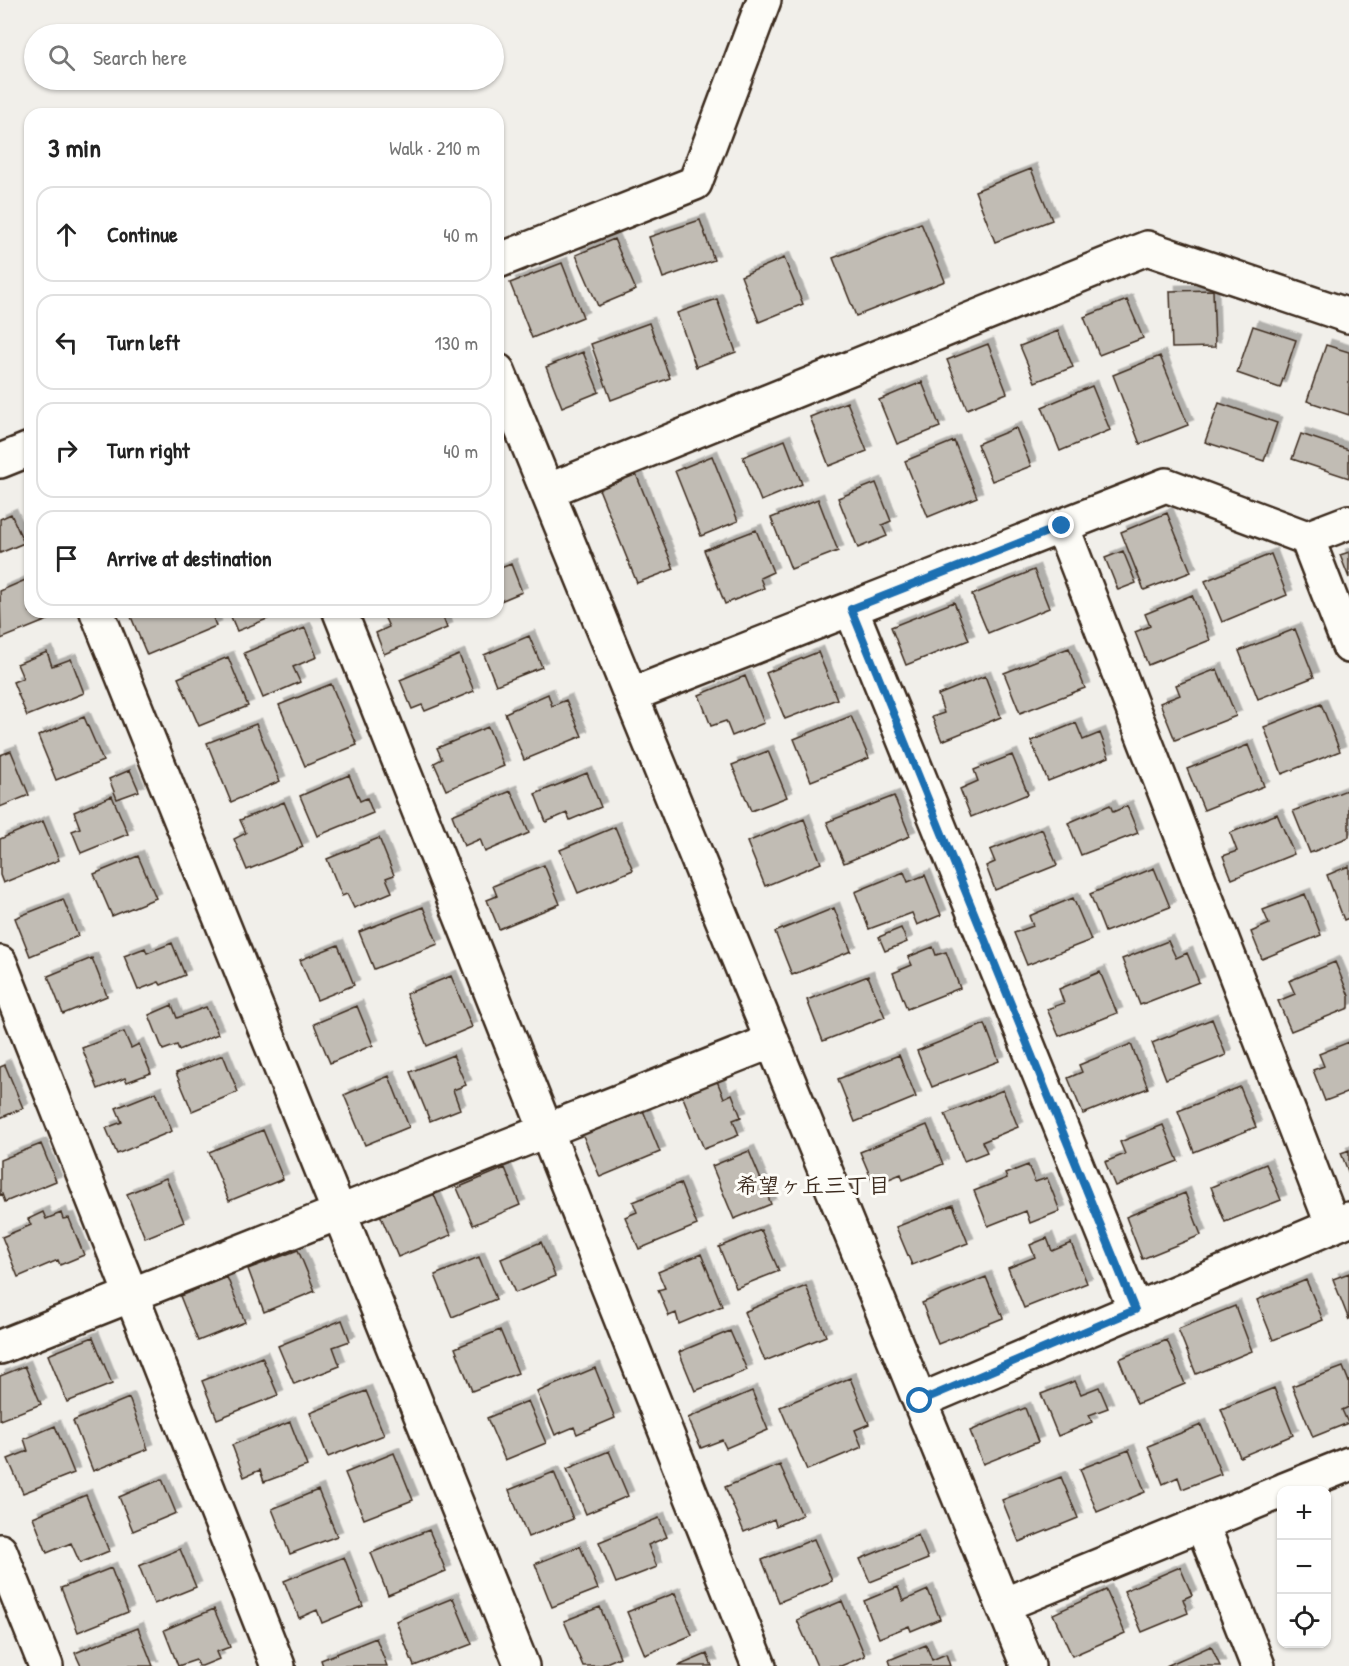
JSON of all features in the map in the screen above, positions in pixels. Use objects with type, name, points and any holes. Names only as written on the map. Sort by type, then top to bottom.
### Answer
[{"type":"street","points":[[504,259],[695,183],[764,0]]},
{"type":"street","points":[[547,491],[1147,248],[1349,316]]},
{"type":"street","points":[[504,386],[1028,1666]]},
{"type":"street","points":[[0,461],[24,451]]},
{"type":"street","points":[[631,696],[1166,485],[1307,538],[1349,522]]},
{"type":"street","points":[[920,1401],[1341,1223],[1062,526]]},
{"type":"street","points":[[1307,538],[1349,646]]},
{"type":"street","points":[[851,609],[1135,1310]]},
{"type":"street","points":[[100,618],[522,1666]]},
{"type":"street","points":[[342,618],[759,1666]]},
{"type":"street","points":[[0,963],[278,1666]]},
{"type":"street","points":[[0,1347],[772,1041]]},
{"type":"street","points":[[1295,1486],[1349,1464]]},
{"type":"street","points":[[1003,1605],[1277,1493]]},
{"type":"street","points":[[1202,1524],[1258,1666]]},
{"type":"street","points":[[0,1551],[46,1666]]},
{"type":"building","points":[[1031,169],[1052,220],[995,242],[975,191]]},
{"type":"building","points":[[700,220],[714,260],[663,278],[649,237]]},
{"type":"building","points":[[921,223],[945,281],[856,316],[833,258]]},
{"type":"building","points":[[614,239],[636,290],[598,306],[576,255]]},
{"type":"building","points":[[784,258],[803,304],[759,322],[741,276]]},
{"type":"building","points":[[562,263],[583,317],[532,338],[510,283]]},
{"type":"building","points":[[1213,290],[1215,347],[1172,348],[1170,291]]},
{"type":"building","points":[[717,299],[736,352],[696,367],[677,313]]},
{"type":"building","points":[[1127,300],[1143,338],[1099,355],[1084,317]]},
{"type":"building","points":[[649,323],[670,378],[611,400],[591,344]]},
{"type":"building","points":[[1253,326],[1296,340],[1280,388],[1237,373]]},
{"type":"building","points":[[1058,331],[1073,367],[1035,382],[1020,346]]},
{"type":"building","points":[[988,344],[1007,393],[967,409],[947,360]]},
{"type":"building","points":[[1326,345],[1349,352],[1349,415],[1307,401]]},
{"type":"building","points":[[583,352],[599,392],[562,407],[546,367]]},
{"type":"building","points":[[1160,356],[1188,425],[1140,444],[1113,375]]},
{"type":"building","points":[[922,382],[940,427],[897,444],[879,400]]},
{"type":"building","points":[[1092,386],[1110,430],[1060,451],[1042,407]]},
{"type":"building","points":[[847,402],[867,451],[829,466],[810,417]]},
{"type":"building","points":[[1219,403],[1277,423],[1264,461],[1205,442]]},
{"type":"building","points":[[1016,428],[1031,466],[992,481],[977,444]]},
{"type":"building","points":[[1301,434],[1349,450],[1349,478],[1292,459]]},
{"type":"building","points":[[785,440],[802,484],[761,501],[743,457]]},
{"type":"building","points":[[954,441],[977,497],[928,517],[905,461]]},
{"type":"building","points":[[712,456],[738,521],[701,536],[675,471]]},
{"type":"building","points":[[636,474],[674,569],[637,583],[599,489]]},
{"type":"building","points":[[876,483],[891,521],[882,525],[887,536],[858,548],[838,498]]},
{"type":"building","points":[[818,499],[838,551],[791,569],[771,518]]},
{"type":"building","points":[[1167,513],[1191,572],[1144,590],[1121,532]]},
{"type":"building","points":[[11,514],[24,543],[0,553],[0,519]]},
{"type":"building","points":[[756,530],[773,572],[760,578],[764,588],[725,604],[704,550]]},
{"type":"building","points":[[1123,551],[1136,583],[1118,590],[1105,558]]},
{"type":"building","points":[[1349,552],[1349,578],[1340,555]]},
{"type":"building","points":[[1271,554],[1287,595],[1222,622],[1205,581]]},
{"type":"building","points":[[511,564],[522,592],[504,600],[504,567]]},
{"type":"building","points":[[1034,570],[1049,608],[988,633],[972,595]]},
{"type":"building","points":[[24,581],[24,618],[53,618],[1,639],[0,591]]},
{"type":"building","points":[[1192,595],[1210,640],[1148,665],[1135,632],[1150,626],[1145,614]]},
{"type":"building","points":[[954,602],[969,640],[906,665],[891,627]]},
{"type":"building","points":[[132,618],[213,618],[216,626],[147,655]]},
{"type":"building","points":[[232,618],[270,618],[237,631]]},
{"type":"building","points":[[385,618],[443,618],[447,628],[384,654],[376,633],[389,627]]},
{"type":"building","points":[[305,628],[317,657],[293,667],[300,682],[263,698],[244,653]]},
{"type":"building","points":[[1295,629],[1314,677],[1258,699],[1239,651]]},
{"type":"building","points":[[529,636],[542,667],[496,685],[484,655]]},
{"type":"building","points":[[1069,648],[1085,688],[1020,713],[1004,673]]},
{"type":"building","points":[[47,652],[52,666],[71,659],[84,693],[27,716],[13,682],[23,678],[17,664]]},
{"type":"building","points":[[818,652],[837,699],[785,719],[766,673]]},
{"type":"building","points":[[459,655],[474,691],[425,711],[422,705],[412,709],[400,680]]},
{"type":"building","points":[[228,657],[248,706],[199,726],[178,678]]},
{"type":"building","points":[[1217,669],[1236,716],[1175,740],[1160,703],[1180,695],[1176,685]]},
{"type":"building","points":[[745,676],[764,723],[732,736],[726,721],[711,726],[699,695]]},
{"type":"building","points":[[985,676],[1001,717],[942,741],[932,717],[944,713],[938,695]]},
{"type":"building","points":[[331,684],[357,745],[305,766],[279,705]]},
{"type":"building","points":[[548,694],[552,706],[566,700],[582,736],[524,760],[505,713]]},
{"type":"building","points":[[1321,704],[1340,751],[1282,774],[1264,727]]},
{"type":"building","points":[[851,716],[869,758],[811,781],[794,739]]},
{"type":"building","points":[[84,717],[103,761],[56,780],[38,736]]},
{"type":"building","points":[[1076,723],[1083,740],[1100,733],[1109,757],[1048,781],[1031,741]]},
{"type":"building","points":[[256,724],[280,781],[231,802],[207,743]]},
{"type":"building","points":[[488,727],[504,766],[446,790],[434,763],[442,759],[437,748]]},
{"type":"building","points":[[1248,745],[1264,786],[1204,810],[1187,769]]},
{"type":"building","points":[[11,751],[29,795],[0,807],[0,755]]},
{"type":"building","points":[[768,751],[787,797],[751,811],[732,765]]},
{"type":"building","points":[[1012,755],[1028,794],[971,817],[960,789],[978,781],[974,770]]},
{"type":"building","points":[[130,770],[139,791],[117,799],[109,779]]},
{"type":"building","points":[[587,773],[601,807],[570,820],[567,813],[546,822],[535,794]]},
{"type":"building","points":[[349,775],[360,801],[367,798],[373,813],[317,836],[300,796]]},
{"type":"building","points":[[1349,789],[1349,837],[1310,853],[1293,811]]},
{"type":"building","points":[[511,791],[529,833],[485,852],[480,839],[464,846],[452,815]]},
{"type":"building","points":[[112,796],[128,834],[81,853],[72,831],[80,828],[74,812]]},
{"type":"building","points":[[894,796],[910,836],[844,863],[827,822]]},
{"type":"building","points":[[284,802],[303,847],[247,870],[234,839],[246,833],[240,820]]},
{"type":"building","points":[[1110,805],[1113,812],[1127,806],[1138,833],[1081,855],[1068,823]]},
{"type":"building","points":[[1277,814],[1294,854],[1232,879],[1223,856],[1237,851],[1230,833]]},
{"type":"building","points":[[804,819],[821,863],[765,886],[747,842]]},
{"type":"building","points":[[43,821],[59,860],[3,883],[0,875],[0,839]]},
{"type":"building","points":[[615,827],[633,870],[578,893],[560,850]]},
{"type":"building","points":[[1042,829],[1057,865],[995,890],[986,866],[995,862],[990,850]]},
{"type":"building","points":[[379,838],[394,875],[386,878],[392,892],[354,908],[347,894],[342,896],[327,859]]},
{"type":"building","points":[[138,856],[156,898],[112,916],[94,874]]},
{"type":"building","points":[[544,865],[560,904],[499,929],[487,900],[497,896],[493,886]]},
{"type":"building","points":[[1349,866],[1349,918],[1344,920],[1327,875]]},
{"type":"building","points":[[1154,868],[1170,907],[1105,932],[1090,894]]},
{"type":"building","points":[[904,872],[908,882],[925,875],[941,915],[917,925],[912,913],[869,929],[855,892]]},
{"type":"building","points":[[1305,894],[1321,935],[1262,959],[1251,932],[1269,924],[1263,910]]},
{"type":"building","points":[[1073,898],[1091,940],[1027,965],[1014,933],[1033,926],[1029,916]]},
{"type":"building","points":[[63,899],[78,936],[30,956],[15,918]]},
{"type":"building","points":[[423,907],[438,944],[374,969],[359,932]]},
{"type":"building","points":[[834,908],[851,951],[792,975],[775,932]]},
{"type":"building","points":[[901,928],[907,942],[885,951],[879,937]]},
{"type":"building","points":[[1168,941],[1176,958],[1187,953],[1199,982],[1140,1005],[1122,959]]},
{"type":"building","points":[[172,943],[185,975],[161,985],[159,982],[138,990],[124,956],[145,948],[147,953]]},
{"type":"building","points":[[338,945],[354,985],[317,1000],[300,960]]},
{"type":"building","points":[[933,947],[936,955],[946,952],[960,988],[907,1009],[893,973],[912,965],[908,957]]},
{"type":"building","points":[[92,958],[107,996],[63,1014],[48,976]]},
{"type":"building","points":[[1335,962],[1349,996],[1349,1008],[1291,1031],[1278,1001],[1295,994],[1289,981]]},
{"type":"building","points":[[1100,972],[1117,1013],[1059,1036],[1047,1009],[1064,1003],[1059,989]]},
{"type":"building","points":[[451,976],[472,1027],[427,1046],[406,994]]},
{"type":"building","points":[[868,976],[885,1017],[823,1041],[807,1000]]},
{"type":"building","points":[[172,1005],[177,1018],[206,1007],[218,1034],[179,1050],[177,1045],[163,1050],[149,1015]]},
{"type":"building","points":[[357,1006],[373,1045],[330,1063],[314,1024]]},
{"type":"building","points":[[1212,1019],[1226,1055],[1166,1079],[1152,1043]]},
{"type":"building","points":[[985,1024],[999,1061],[932,1087],[917,1051]]},
{"type":"building","points":[[124,1032],[131,1048],[139,1044],[151,1073],[127,1082],[125,1078],[98,1089],[82,1048]]},
{"type":"building","points":[[1349,1042],[1349,1092],[1325,1101],[1313,1070],[1324,1066],[1319,1054]]},
{"type":"building","points":[[1131,1044],[1148,1088],[1083,1114],[1068,1078],[1082,1072],[1079,1065]]},
{"type":"building","points":[[223,1055],[238,1092],[192,1111],[176,1073]]},
{"type":"building","points":[[453,1055],[466,1085],[453,1090],[460,1109],[430,1121],[410,1072]]},
{"type":"building","points":[[899,1055],[916,1097],[855,1122],[838,1079]]},
{"type":"building","points":[[5,1065],[23,1108],[0,1118],[0,1067]]},
{"type":"building","points":[[389,1076],[409,1127],[365,1145],[344,1095]]},
{"type":"building","points":[[717,1081],[724,1098],[732,1094],[741,1117],[733,1120],[739,1135],[704,1149],[682,1095]]},
{"type":"building","points":[[1240,1087],[1256,1127],[1194,1152],[1178,1111]]},
{"type":"building","points":[[1003,1090],[1018,1127],[982,1142],[987,1152],[964,1161],[945,1114]]},
{"type":"building","points":[[156,1092],[172,1131],[117,1154],[106,1128],[122,1122],[116,1108]]},
{"type":"building","points":[[642,1108],[660,1152],[600,1177],[582,1133]]},
{"type":"building","points":[[927,1125],[943,1164],[903,1180],[901,1174],[874,1185],[860,1152]]},
{"type":"building","points":[[1163,1125],[1178,1161],[1115,1186],[1105,1162],[1125,1154],[1120,1142]]},
{"type":"building","points":[[263,1130],[283,1179],[229,1201],[209,1152]]},
{"type":"building","points":[[41,1144],[56,1181],[5,1202],[2,1194],[0,1195],[0,1160]]},
{"type":"building","points":[[1349,1150],[1349,1174],[1341,1153]]},
{"type":"building","points":[[749,1151],[771,1204],[734,1219],[712,1166]]},
{"type":"building","points":[[1266,1164],[1281,1200],[1225,1222],[1211,1187]]},
{"type":"building","points":[[1028,1165],[1035,1182],[1047,1178],[1060,1211],[1030,1223],[1026,1211],[988,1226],[974,1191],[1007,1178],[1005,1174]]},
{"type":"building","points":[[505,1168],[520,1205],[473,1225],[457,1188]]},
{"type":"building","points":[[166,1178],[184,1222],[145,1238],[127,1194]]},
{"type":"building","points":[[680,1183],[697,1225],[639,1249],[625,1217],[637,1212],[633,1202]]},
{"type":"building","points":[[432,1190],[451,1235],[398,1257],[379,1212]]},
{"type":"building","points":[[1185,1193],[1201,1235],[1142,1259],[1126,1217]]},
{"type":"building","points":[[953,1205],[968,1243],[912,1265],[896,1227]]},
{"type":"building","points":[[43,1212],[46,1219],[61,1213],[63,1219],[69,1218],[84,1255],[60,1265],[58,1260],[18,1277],[2,1237],[31,1225],[28,1219]]},
{"type":"building","points":[[761,1230],[779,1271],[736,1288],[719,1247]]},
{"type":"building","points":[[1047,1238],[1052,1251],[1071,1243],[1087,1283],[1024,1308],[1008,1268],[1035,1257],[1030,1245]]},
{"type":"building","points":[[541,1242],[555,1276],[515,1293],[501,1259]]},
{"type":"building","points":[[298,1250],[315,1291],[264,1312],[248,1269]]},
{"type":"building","points":[[701,1254],[722,1306],[679,1324],[676,1313],[669,1316],[658,1290],[665,1288],[658,1272]]},
{"type":"building","points":[[479,1257],[496,1299],[452,1317],[435,1275]]},
{"type":"building","points":[[1349,1273],[1349,1320],[1333,1279]]},
{"type":"building","points":[[227,1277],[245,1322],[198,1341],[180,1296]]},
{"type":"building","points":[[986,1277],[1003,1318],[938,1344],[922,1303]]},
{"type":"building","points":[[1306,1280],[1323,1320],[1273,1340],[1257,1300]]},
{"type":"building","points":[[806,1286],[826,1336],[765,1361],[744,1312]]},
{"type":"building","points":[[1235,1306],[1252,1351],[1196,1374],[1178,1329]]},
{"type":"building","points":[[342,1320],[350,1341],[333,1347],[340,1366],[294,1384],[278,1346]]},
{"type":"building","points":[[500,1330],[518,1373],[472,1391],[455,1348]]},
{"type":"building","points":[[730,1331],[747,1370],[695,1391],[679,1352]]},
{"type":"building","points":[[93,1337],[112,1384],[67,1402],[48,1355]]},
{"type":"building","points":[[1167,1340],[1185,1384],[1137,1404],[1119,1359]]},
{"type":"building","points":[[262,1357],[278,1395],[217,1419],[202,1381]]},
{"type":"building","points":[[25,1366],[41,1404],[0,1420],[0,1376]]},
{"type":"building","points":[[1343,1367],[1349,1382],[1349,1407],[1342,1410],[1348,1423],[1313,1437],[1292,1386]]},
{"type":"building","points":[[595,1368],[615,1418],[577,1434],[574,1427],[555,1435],[537,1392]]},
{"type":"building","points":[[850,1378],[869,1424],[855,1430],[862,1447],[807,1470],[780,1407]]},
{"type":"building","points":[[1075,1381],[1081,1394],[1099,1387],[1108,1408],[1089,1415],[1092,1422],[1058,1436],[1041,1394]]},
{"type":"building","points":[[1274,1388],[1293,1435],[1240,1457],[1221,1409]]},
{"type":"building","points":[[366,1391],[384,1435],[328,1457],[310,1413]]},
{"type":"building","points":[[752,1391],[768,1430],[726,1448],[722,1440],[701,1448],[688,1418]]},
{"type":"building","points":[[129,1398],[148,1449],[93,1471],[73,1421]]},
{"type":"building","points":[[528,1401],[546,1443],[505,1460],[487,1418]]},
{"type":"building","points":[[1025,1408],[1038,1442],[983,1464],[970,1431]]},
{"type":"building","points":[[290,1422],[307,1466],[264,1482],[260,1470],[244,1477],[232,1445]]},
{"type":"building","points":[[1201,1425],[1221,1474],[1182,1489],[1178,1477],[1163,1484],[1148,1446]]},
{"type":"building","points":[[55,1426],[74,1473],[23,1493],[8,1459],[28,1451],[24,1439]]},
{"type":"building","points":[[1129,1450],[1145,1492],[1097,1512],[1080,1469]]},
{"type":"building","points":[[609,1451],[628,1496],[586,1514],[567,1469]]},
{"type":"building","points":[[394,1453],[413,1500],[364,1519],[345,1473]]},
{"type":"building","points":[[780,1465],[802,1515],[776,1526],[774,1519],[744,1532],[725,1487]]},
{"type":"building","points":[[554,1472],[573,1519],[528,1537],[509,1490]]},
{"type":"building","points":[[1061,1477],[1078,1518],[1019,1542],[1002,1500]]},
{"type":"building","points":[[162,1479],[176,1513],[133,1531],[119,1497]]},
{"type":"building","points":[[318,1490],[337,1536],[290,1554],[272,1509]]},
{"type":"building","points":[[86,1495],[109,1551],[80,1563],[71,1543],[47,1553],[33,1517]]},
{"type":"building","points":[[659,1518],[667,1537],[648,1545],[657,1567],[616,1583],[599,1542]]},
{"type":"building","points":[[429,1530],[446,1571],[388,1595],[371,1553]]},
{"type":"building","points":[[918,1535],[928,1559],[870,1582],[860,1559]]},
{"type":"building","points":[[814,1539],[832,1581],[779,1602],[762,1560]]},
{"type":"building","points":[[580,1546],[598,1589],[552,1607],[535,1564]]},
{"type":"building","points":[[180,1549],[196,1587],[154,1604],[139,1566]]},
{"type":"building","points":[[344,1557],[363,1606],[322,1623],[317,1610],[299,1618],[284,1581]]},
{"type":"building","points":[[1180,1567],[1192,1595],[1183,1599],[1188,1613],[1142,1632],[1124,1591]]},
{"type":"building","points":[[111,1568],[128,1612],[78,1632],[61,1588]]},
{"type":"building","points":[[898,1587],[903,1601],[928,1590],[940,1619],[911,1631],[909,1626],[879,1638],[864,1601]]},
{"type":"building","points":[[1106,1590],[1125,1633],[1072,1656],[1053,1614]]},
{"type":"building","points":[[675,1593],[692,1635],[645,1655],[627,1612]]},
{"type":"building","points":[[453,1598],[472,1644],[414,1666],[396,1621]]},
{"type":"building","points":[[842,1601],[865,1656],[841,1666],[817,1666],[797,1620]]},
{"type":"building","points":[[600,1607],[620,1657],[599,1666],[583,1666],[564,1621]]},
{"type":"building","points":[[214,1609],[230,1647],[216,1652],[219,1659],[202,1666],[198,1666],[196,1660],[178,1666],[164,1630]]},
{"type":"building","points":[[138,1628],[153,1666],[81,1666],[75,1653]]},
{"type":"building","points":[[376,1638],[387,1666],[323,1666],[321,1660]]},
{"type":"building","points":[[926,1645],[932,1660],[946,1654],[950,1666],[891,1666],[889,1660]]},
{"type":"building","points":[[1211,1646],[1220,1666],[1166,1666]]},
{"type":"building","points":[[707,1654],[712,1666],[678,1666]]},
{"type":"district","name":"希望ヶ丘三丁目","points":[[813,1185]]},
{"type":"route","points":[[920,1401],[1135,1310],[851,609],[1062,526]]}]
